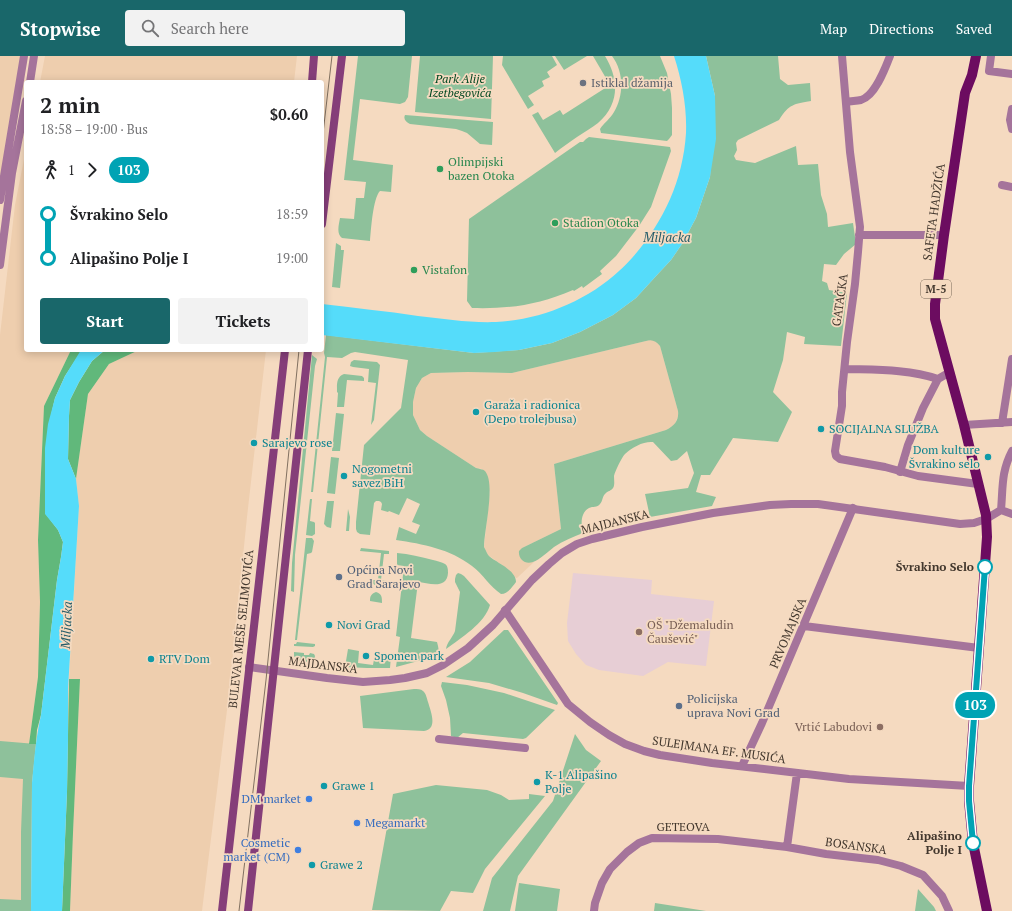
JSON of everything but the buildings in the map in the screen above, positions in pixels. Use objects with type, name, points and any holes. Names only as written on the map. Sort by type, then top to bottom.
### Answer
[{"type":"main road","points":[[312,80],[314,56]]},
{"type":"main road","points":[[324,207],[342,56]]},
{"type":"main road","name":"SAFETA HADŽIĆA","points":[[976,56],[972,75],[965,93],[934,304],[935,319],[964,426],[986,519],[987,536],[978,648],[969,801],[973,843],[987,911]]},
{"type":"main road","name":"BULEVAR MEŠE SELIMOVIĆA","points":[[222,911],[285,352]]},
{"type":"main road","points":[[248,911],[308,352]]},
{"type":"street","points":[[0,200],[2,175],[24,56]]},
{"type":"street","points":[[30,80],[34,56]]},
{"type":"street","name":"GATAČKA","points":[[842,56],[850,152],[860,235],[847,342],[842,406],[835,451],[836,456],[840,459],[885,467],[900,472]]},
{"type":"street","points":[[846,102],[862,100],[870,95],[878,83],[890,56]]},
{"type":"street","points":[[991,56],[989,71],[1012,74]]},
{"type":"street","points":[[1012,109],[1010,120],[1012,129]]},
{"type":"street","points":[[0,264],[12,173],[24,111]]},
{"type":"street","points":[[1002,185],[1012,187]]},
{"type":"street","points":[[860,235],[944,235]]},
{"type":"street","points":[[1002,423],[1012,359]]},
{"type":"street","points":[[845,369],[904,372],[938,379]]},
{"type":"street","points":[[950,372],[938,379],[917,421],[900,472],[918,476],[978,484]]},
{"type":"street","points":[[964,426],[1012,422]]},
{"type":"street","points":[[1012,452],[1004,470],[1001,510],[1012,514]]},
{"type":"street","name":"MAJDANSKA","points":[[249,667],[363,682],[417,676],[443,665],[468,648],[493,625],[532,580],[562,553],[577,544],[592,539],[642,527],[713,513],[770,505],[818,504],[960,524],[974,523],[986,519],[1001,510]]},
{"type":"street","name":"PRVOMAJSKA","points":[[742,766],[804,626],[853,508]]},
{"type":"street","name":"SULEJMANA EF. MUSIĆA","points":[[505,610],[568,704],[590,722],[625,744],[655,754],[712,763],[848,779],[969,786]]},
{"type":"street","points":[[804,626],[978,648]]},
{"type":"street","points":[[439,739],[525,748]]},
{"type":"street","points":[[787,847],[797,773]]},
{"type":"street","name":"GETEOVA","points":[[594,911],[595,903],[602,883],[610,869],[627,852],[639,843],[652,838],[718,839],[787,847]]},
{"type":"street","name":"BOSANSKA","points":[[787,847],[826,854],[878,860],[901,866],[922,875],[942,896],[949,911]]},
{"type":"shaded area","points":[[0,56],[21,56],[4,175],[0,174]]},
{"type":"shaded area","points":[[45,56],[297,56],[294,80],[40,80]]},
{"type":"shaded area","points":[[24,159],[24,352],[70,352],[44,406],[38,540],[40,602],[38,677],[27,759],[27,911],[0,911],[0,335],[15,205]]},
{"type":"shaded area","points":[[654,340],[660,346],[678,411],[675,424],[666,430],[554,464],[561,529],[522,548],[530,562],[534,562],[516,578],[509,570],[488,555],[484,547],[490,492],[482,469],[476,468],[420,430],[413,415],[413,402],[416,388],[422,378],[431,373],[512,373]]},
{"type":"shaded area","points":[[135,352],[266,352],[229,694],[202,911],[70,911],[80,680],[69,679],[79,506],[76,479],[88,394],[109,364]]},
{"type":"shaded area","name":"OŠ \"Džemaludin Čaušević\"","points":[[573,573],[652,580],[651,594],[714,601],[706,666],[668,662],[643,676],[599,670],[586,665],[576,654],[568,641],[567,623]]},
{"type":"green space","points":[[358,56],[412,56],[408,97],[405,102],[400,104],[360,99],[353,160],[393,165],[391,192],[380,191],[376,200],[370,241],[342,238],[338,231],[340,218],[354,219],[356,198],[364,198],[366,182],[344,180]]},
{"type":"green space","name":"Park Alije Izetbegovića","points":[[420,56],[493,56],[491,119],[415,112]]},
{"type":"green space","points":[[503,56],[552,56],[557,65],[547,72],[550,77],[542,81],[544,86],[528,96],[534,105],[528,109],[502,65]]},
{"type":"green space","points":[[555,56],[587,56],[564,70]]},
{"type":"green space","points":[[593,56],[605,56],[610,65],[615,82],[614,100],[605,116],[598,123],[555,153],[532,115],[538,112],[543,120],[560,110],[563,115],[610,85]]},
{"type":"green space","points":[[612,56],[660,56],[667,73],[671,94],[672,135],[667,141],[601,133],[600,129],[617,105],[621,91],[621,76]]},
{"type":"green space","points":[[706,56],[778,56],[780,79],[788,85],[810,83],[811,101],[792,106],[779,120],[738,140],[736,143],[737,150],[734,156],[736,160],[755,163],[796,146],[798,165],[818,164],[821,195],[827,214],[828,227],[853,223],[856,244],[844,254],[836,265],[824,264],[822,281],[827,283],[829,290],[847,293],[841,346],[804,344],[805,337],[787,332],[783,360],[773,392],[792,412],[778,442],[733,438],[710,475],[701,475],[696,492],[716,497],[712,506],[650,517],[645,494],[688,488],[694,473],[687,451],[677,460],[671,461],[653,442],[646,442],[638,445],[628,451],[622,458],[614,476],[614,485],[612,489],[605,494],[601,503],[589,508],[584,513],[582,523],[583,533],[557,545],[535,561],[527,563],[521,559],[519,554],[519,551],[522,548],[561,529],[554,464],[666,430],[672,427],[676,422],[678,411],[660,346],[654,341],[648,340],[512,373],[431,373],[422,378],[416,388],[413,402],[413,415],[420,430],[427,436],[476,468],[485,471],[488,477],[490,496],[484,547],[489,556],[510,570],[516,582],[508,592],[501,594],[493,588],[476,569],[455,555],[436,548],[396,540],[399,527],[416,534],[420,525],[412,522],[420,504],[407,498],[399,515],[381,510],[381,502],[376,501],[374,503],[370,535],[360,534],[357,532],[356,522],[364,445],[401,408],[408,360],[355,352],[342,358],[327,357],[313,492],[311,492],[326,335],[474,353],[519,350],[552,343],[580,332],[613,315],[636,298],[671,260],[682,244],[696,218],[710,177],[715,96]]},
{"type":"green space","points":[[405,115],[493,122],[492,145],[480,144],[467,133],[456,129],[410,124],[405,120]]},
{"type":"green space","name":"Stadion Otoka","points":[[589,137],[670,147],[671,151],[651,207],[639,226],[616,256],[600,271],[602,274],[583,288],[582,286],[574,291],[573,290],[536,303],[499,308],[472,308],[467,301],[469,219]]},
{"type":"green space","points":[[336,243],[341,246],[341,250],[344,250],[340,288],[332,287]]},
{"type":"green space","points":[[70,352],[81,352],[65,376],[55,398],[45,460],[45,513],[58,530],[63,542],[41,715],[37,730],[36,744],[29,744],[38,677],[40,602],[38,540],[44,406]]},
{"type":"green space","points":[[103,352],[135,352],[109,364],[88,394],[76,479],[68,459],[70,400],[92,361]]},
{"type":"green space","points":[[312,355],[317,359],[315,366],[295,555],[294,592],[291,591],[292,563]]},
{"type":"green space","points":[[354,360],[377,362],[380,365],[374,420],[371,425],[376,383],[368,382],[369,369],[350,366],[351,362]]},
{"type":"green space","points":[[341,375],[362,376],[364,381],[347,380],[344,407],[337,407],[338,382]]},
{"type":"green space","points":[[336,413],[344,414],[340,451],[332,451]]},
{"type":"green space","points":[[331,457],[339,458],[335,494],[327,493]]},
{"type":"green space","points":[[310,499],[312,499],[310,521],[315,523],[315,534],[312,536],[306,535]]},
{"type":"green space","points":[[327,501],[334,501],[331,528],[324,524]]},
{"type":"green space","points":[[348,509],[350,517],[349,531],[346,531]]},
{"type":"green space","points":[[306,538],[312,538],[314,541],[312,552],[307,554],[297,640],[295,640]]},
{"type":"green space","points":[[361,548],[389,551],[389,554],[384,554],[381,580],[387,581],[384,585],[376,586],[372,582],[372,580],[378,580],[381,553],[360,551]]},
{"type":"green space","points":[[397,553],[445,564],[448,568],[448,573],[447,578],[441,584],[418,582],[411,638],[437,642],[439,652],[422,660],[396,667],[400,637],[396,636],[404,566],[397,565]]},
{"type":"green space","points":[[458,573],[464,576],[490,605],[487,612],[478,624],[446,649],[455,631],[460,592],[455,582],[456,575]]},
{"type":"green space","points":[[376,592],[381,596],[382,603],[370,601],[371,595]]},
{"type":"green space","points":[[504,630],[508,630],[558,703],[557,705],[489,683],[446,677],[470,662]]},
{"type":"green space","points":[[297,642],[315,644],[315,646],[294,646]]},
{"type":"green space","points":[[348,649],[359,651],[358,663],[373,665],[375,654],[391,656],[390,668],[345,667]]},
{"type":"green space","points":[[294,652],[304,653],[304,655],[309,655],[310,653],[314,654],[314,663],[297,660],[294,656]]},
{"type":"green space","points":[[69,679],[80,679],[70,911],[62,911],[67,792]]},
{"type":"green space","points":[[442,682],[467,685],[504,693],[555,710],[526,738],[523,739],[463,733],[457,738],[451,736],[450,718],[441,686]]},
{"type":"green space","points":[[414,689],[422,690],[425,693],[431,710],[432,724],[428,730],[363,728],[360,696]]},
{"type":"green space","points":[[575,734],[586,750],[601,761],[518,876],[510,911],[483,911],[492,878],[553,801]]},
{"type":"green space","points":[[0,741],[36,744],[32,783],[31,911],[0,911],[0,899],[21,900],[23,779],[0,777]]},
{"type":"green space","points":[[436,785],[487,790],[501,795],[509,800],[529,799],[529,794],[545,796],[485,869],[473,893],[451,891],[440,911],[372,910],[393,794]]},
{"type":"green space","points":[[519,883],[560,889],[557,911],[515,911]]},
{"type":"green space","points":[[918,889],[934,907],[936,911],[915,911]]},
{"type":"green space","points":[[655,903],[706,911],[654,911]]},
{"type":"water","name":"Miljacka","points":[[674,56],[706,56],[715,96],[716,139],[710,177],[696,218],[682,244],[671,260],[636,298],[613,315],[580,332],[552,343],[519,350],[495,352],[474,353],[324,335],[324,304],[476,322],[496,322],[546,313],[578,300],[606,282],[632,258],[643,245],[662,216],[676,184],[681,168],[686,133],[686,114]]},
{"type":"water","name":"Miljacka","points":[[80,352],[103,352],[92,361],[70,400],[68,459],[76,479],[79,506],[68,689],[67,792],[62,911],[31,911],[32,783],[35,749],[41,715],[63,542],[58,530],[45,514],[45,448],[48,424],[55,398],[65,376]]},
{"type":"tram line","points":[[324,125],[332,56]]},
{"type":"tram line","points":[[239,911],[266,680],[299,352]]},
{"type":"bus line","name":"103","points":[[973,843],[969,786],[985,567]]},
{"type":"place","name":"Istiklal džamija","points":[[583,83]]},
{"type":"place","name":"Olimpijski bazen Otoka","points":[[440,169]]},
{"type":"place","name":"Stadion Otoka","points":[[555,223]]},
{"type":"place","name":"Vistafon","points":[[414,270]]},
{"type":"place","name":"Garaža i radionica (Depo trolejbusa)","points":[[476,412]]},
{"type":"place","name":"SOCIJALNA SLUŽBA","points":[[821,429]]},
{"type":"place","name":"Sarajevo rose","points":[[254,443]]},
{"type":"place","name":"Dom kulture Švrakino selo","points":[[988,457]]},
{"type":"place","name":"Nogometni savez BiH","points":[[344,476]]},
{"type":"place","name":"Švrakino Selo","points":[[985,567]]},
{"type":"place","name":"Općina Novi Grad Sarajevo","points":[[339,577]]},
{"type":"place","name":"Novi Grad","points":[[329,625]]},
{"type":"place","name":"OŠ \"Džemaludin Čaušević\"","points":[[639,632]]},
{"type":"place","name":"Spomen park","points":[[366,656]]},
{"type":"place","name":"RTV Dom","points":[[151,659]]},
{"type":"place","name":"Policijska uprava Novi Grad","points":[[679,706]]},
{"type":"place","name":"Vrtić Labudovi","points":[[880,727]]},
{"type":"place","name":"K-1 Alipašino Polje","points":[[537,782]]},
{"type":"place","name":"Grawe 1","points":[[324,786]]},
{"type":"place","name":"DM market","points":[[309,799]]},
{"type":"place","name":"Megamarkt","points":[[357,823]]},
{"type":"place","name":"Alipašino Polje I","points":[[973,843]]},
{"type":"place","name":"Cosmetic market (CM)","points":[[298,850]]},
{"type":"place","name":"Grawe 2","points":[[312,865]]}]
